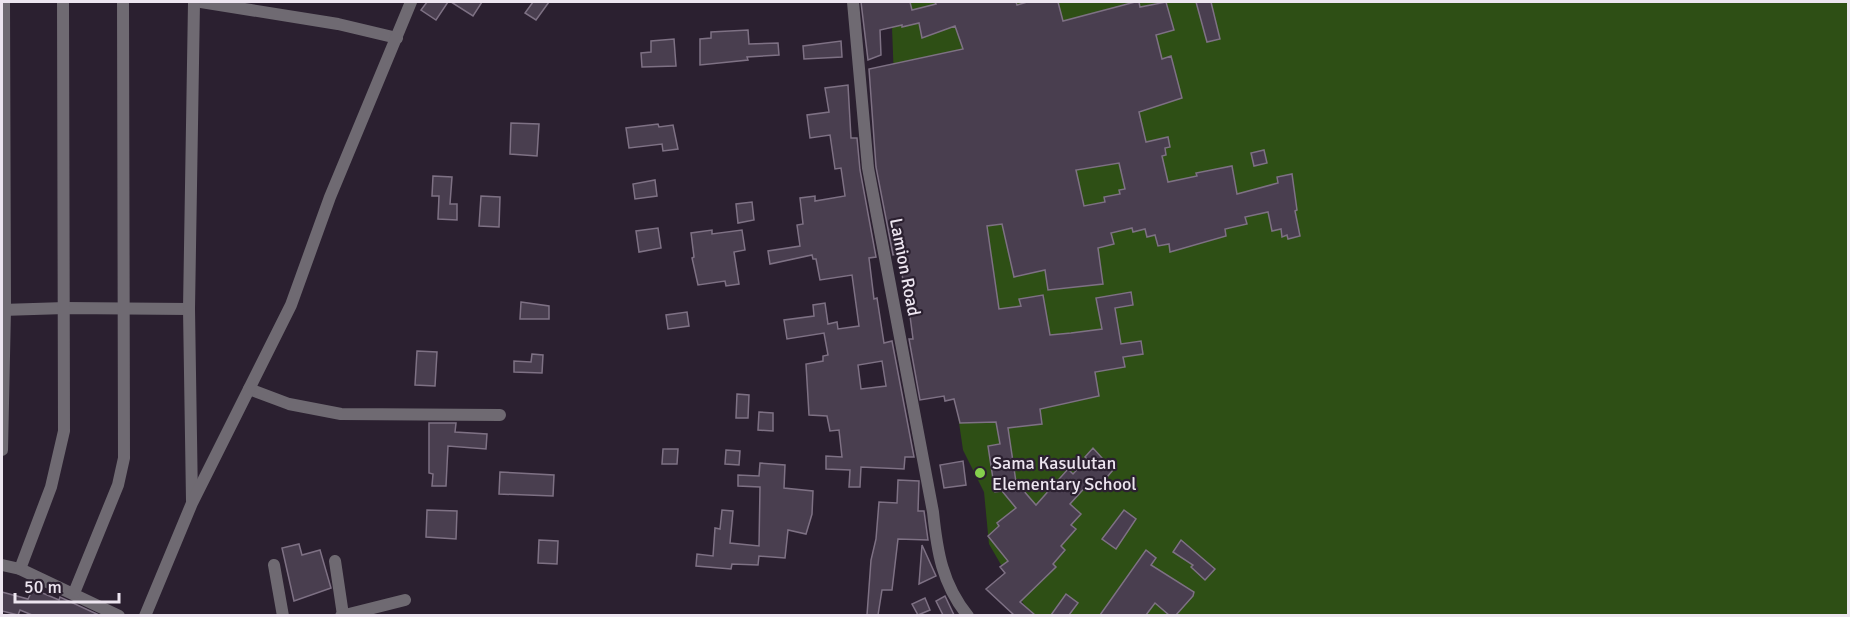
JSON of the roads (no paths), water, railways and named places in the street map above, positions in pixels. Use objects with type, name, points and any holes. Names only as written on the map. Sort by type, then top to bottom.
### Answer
[{"type":"street","points":[[2,450],[4,2]]},
{"type":"street","points":[[20,569],[51,488],[61,453],[65,308],[63,2]]},
{"type":"street","points":[[74,593],[122,472],[123,2]]},
{"type":"street","points":[[192,503],[189,309],[194,2]]},
{"type":"street","points":[[201,2],[338,24],[397,38]]},
{"type":"street","points":[[145,615],[192,503],[291,305],[330,197],[411,2]]},
{"type":"street","name":"Lamion Road","points":[[853,2],[868,168],[933,512],[942,572],[968,615]]},
{"type":"street","points":[[3,310],[189,309]]},
{"type":"street","points":[[249,389],[289,404],[341,414],[500,415]]},
{"type":"street","points":[[335,561],[342,615],[405,600]]},
{"type":"street","points":[[2,565],[20,569],[119,615]]},
{"type":"street","points":[[274,565],[283,615]]},
{"type":"place","name":"Sama Kasulutan Elementary School","points":[[980,473]]}]
